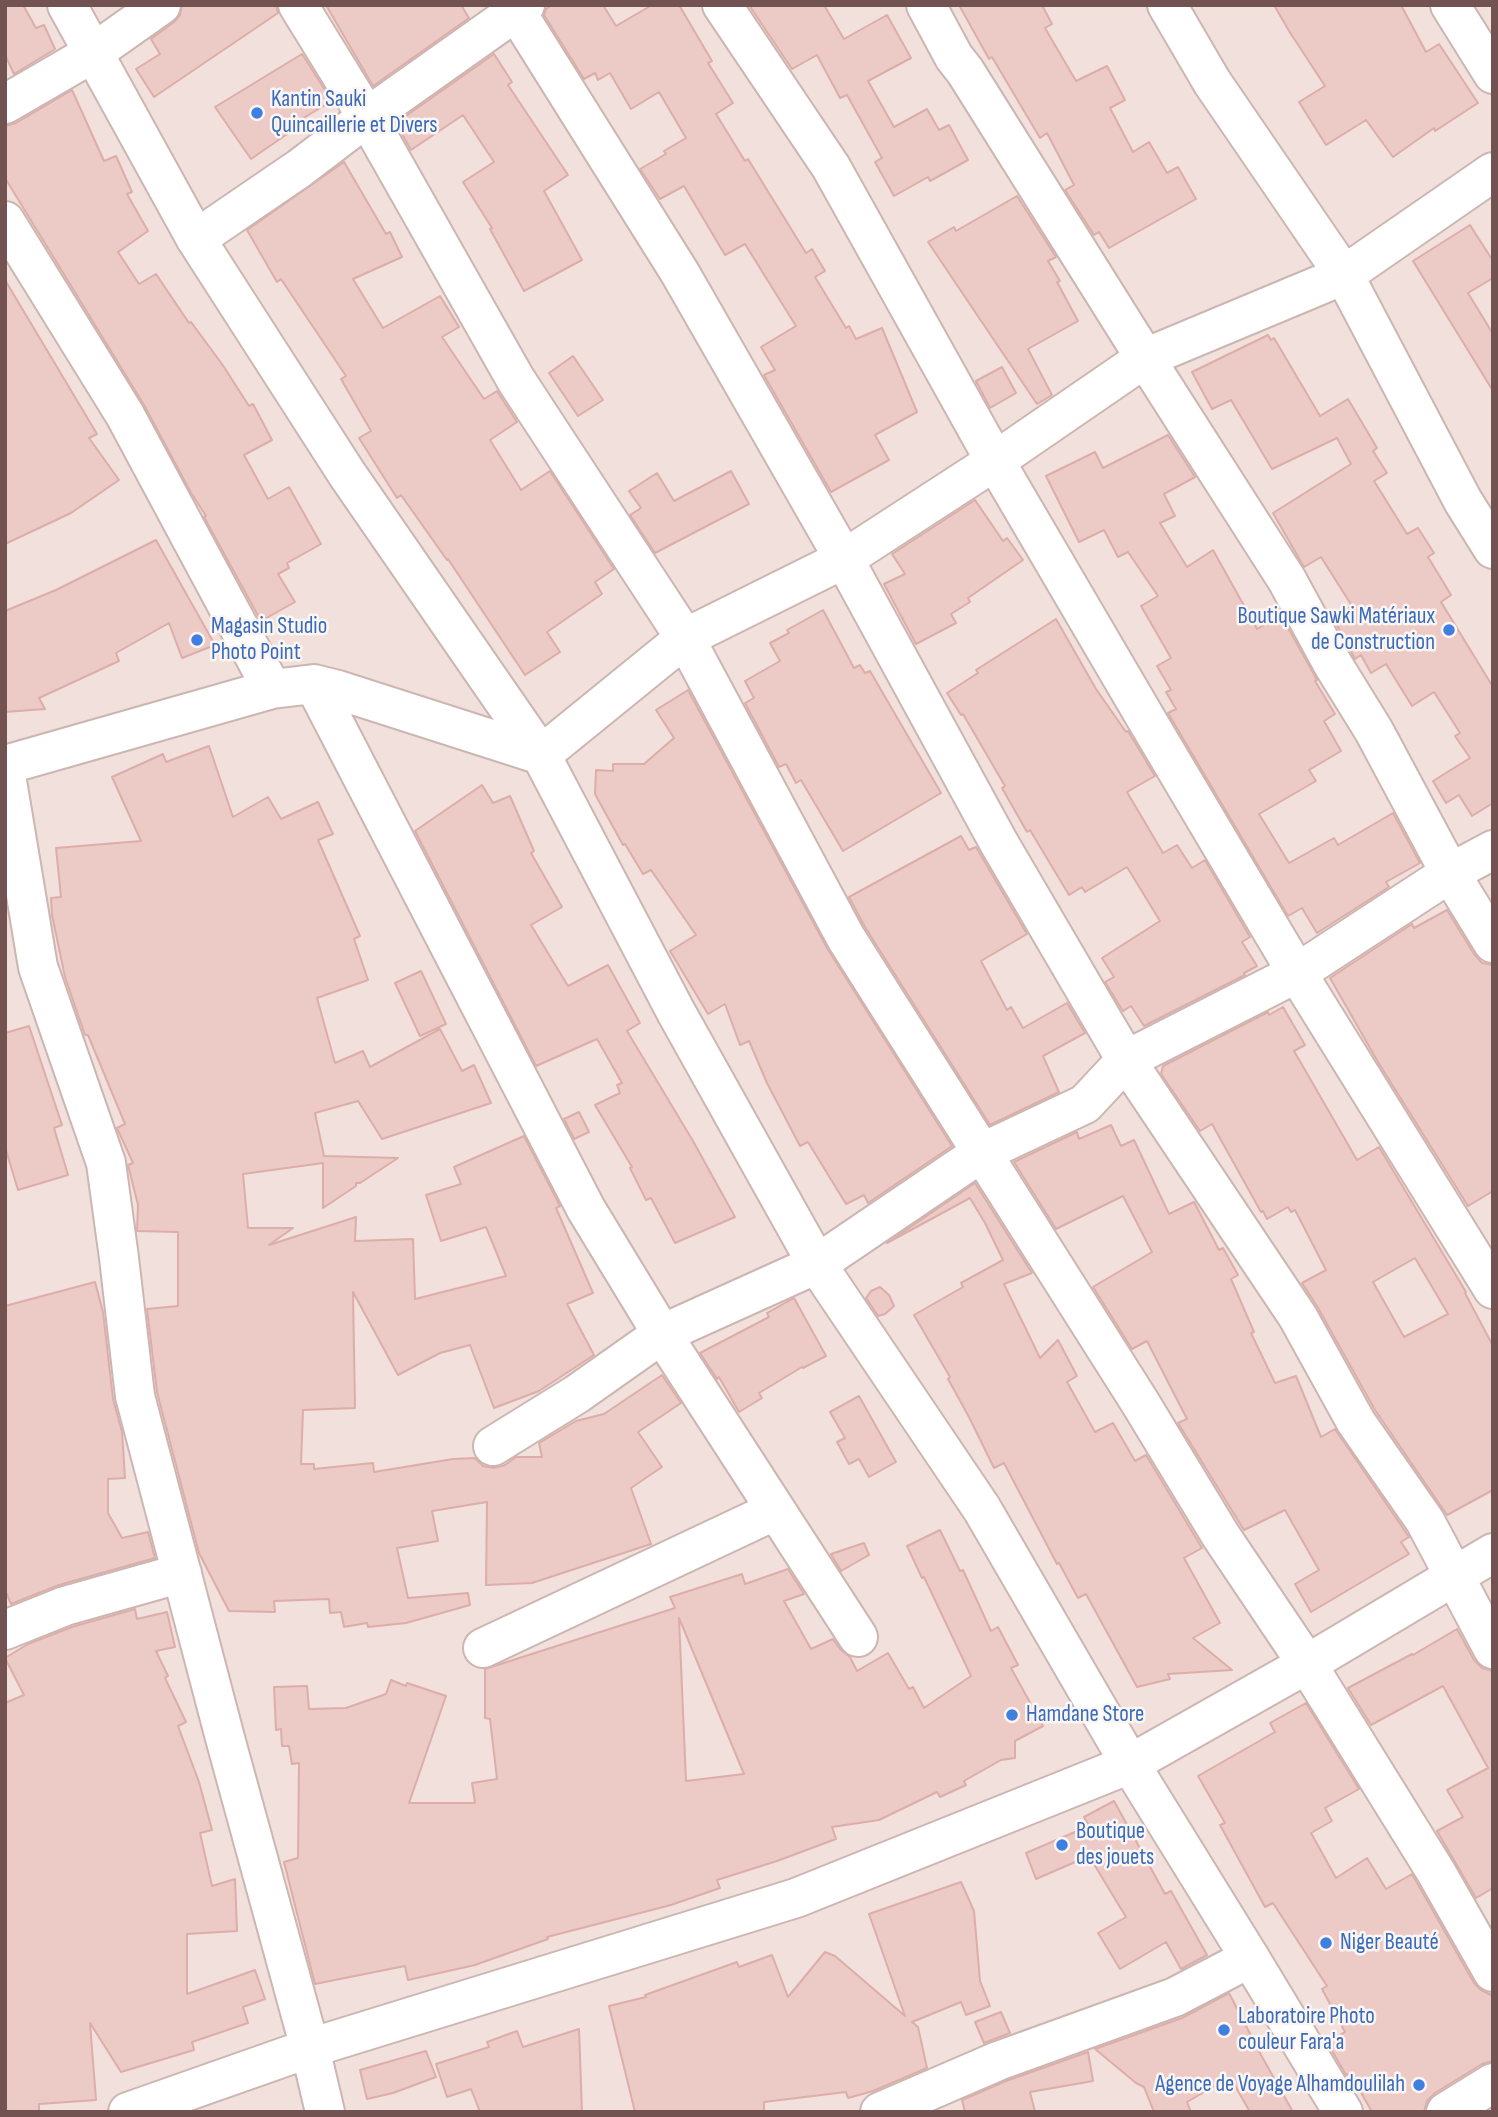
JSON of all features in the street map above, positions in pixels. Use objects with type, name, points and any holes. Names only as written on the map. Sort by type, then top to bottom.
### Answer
[{"type":"street","points":[[67,5],[196,239],[347,474],[541,755],[676,1012],[817,1264],[982,1510],[1130,1764],[1342,2112]]},
{"type":"street","points":[[5,104],[93,53],[161,5]]},
{"type":"street","points":[[298,5],[367,117],[516,380],[685,638],[846,938],[1142,1404],[1221,1535],[1307,1664],[1436,1872],[1493,1972]]},
{"type":"street","points":[[722,5],[831,167],[995,461],[1297,973],[1493,1289]]},
{"type":"street","points":[[926,5],[954,57],[1287,580],[1332,663],[1374,731],[1450,873],[1493,943]]},
{"type":"street","points":[[1167,5],[1212,82],[1344,275],[1463,501],[1493,550]]},
{"type":"street","points":[[1450,5],[1493,75]]},
{"type":"street","points":[[196,239],[300,168],[518,7],[680,273],[844,559],[999,844],[1126,1060],[1298,1317],[1356,1422],[1425,1521],[1493,1649]]},
{"type":"street","points":[[541,755],[685,638],[844,559],[995,461],[1145,358],[1344,275],[1493,172]]},
{"type":"street","points":[[5,221],[125,415],[272,689]]},
{"type":"street","points":[[325,2112],[135,1396],[106,1163],[38,967],[5,767],[272,689],[314,684],[541,755]]},
{"type":"street","points":[[314,684],[586,1209],[774,1511],[858,1637]]},
{"type":"street","points":[[493,1446],[578,1394],[662,1334],[817,1264],[981,1153],[1085,1104],[1126,1060],[1297,973],[1450,873],[1493,850]]},
{"type":"street","points":[[483,1648],[774,1511]]},
{"type":"street","points":[[128,2112],[310,2048],[796,1898],[1130,1764],[1307,1664],[1493,1553]]},
{"type":"street","points":[[5,1630],[65,1606],[182,1573]]},
{"type":"street","points":[[880,2112],[998,2061],[1175,1997],[1250,1958]]},
{"type":"street","points":[[1446,2112],[1493,2083]]},
{"type":"shaded area","points":[[5,5],[1493,5],[1493,2112],[5,2112]]},
{"type":"building","points":[[5,5],[23,5],[36,28],[44,25],[55,49],[14,74],[5,55]]},
{"type":"building","points":[[182,5],[276,5],[278,13],[154,97],[136,69],[160,54],[151,39],[174,22],[180,15]]},
{"type":"building","points":[[326,5],[461,5],[469,18],[373,86]]},
{"type":"building","points":[[552,5],[603,5],[616,26],[652,5],[679,5],[712,61],[708,63],[733,103],[716,114],[745,161],[748,159],[806,253],[812,249],[825,271],[815,277],[846,328],[849,326],[856,339],[882,328],[917,412],[875,435],[889,460],[831,492],[764,375],[775,370],[761,347],[796,326],[745,244],[725,255],[684,186],[660,199],[640,169],[686,138],[659,92],[631,109],[610,73],[598,80],[595,73],[584,79],[544,15],[546,9]]},
{"type":"building","points":[[749,5],[824,5],[844,39],[887,15],[911,58],[868,81],[894,127],[927,109],[939,130],[949,125],[968,160],[930,181],[928,177],[894,196],[875,162],[882,158],[847,95],[840,98],[817,55],[792,69]]},
{"type":"building","points":[[959,5],[1042,5],[1052,24],[1045,28],[1076,81],[1107,66],[1125,100],[1110,108],[1133,152],[1149,142],[1167,173],[1178,167],[1196,199],[1109,248],[1099,232],[1094,235],[1065,190],[1074,185],[1047,133],[1040,138],[992,57],[989,59]]},
{"type":"building","points":[[1274,5],[1401,5],[1426,52],[1439,44],[1478,103],[1435,131],[1434,128],[1393,157],[1366,120],[1326,145],[1299,102],[1325,86]]},
{"type":"building","points":[[302,54],[332,101],[290,126],[293,130],[251,159],[215,107]]},
{"type":"building","points":[[494,54],[512,82],[508,85],[568,175],[544,191],[582,260],[524,291],[490,229],[492,228],[463,182],[494,162],[463,115],[411,150],[396,123]]},
{"type":"building","points":[[72,90],[104,161],[116,156],[132,192],[127,194],[148,231],[118,252],[139,284],[156,274],[189,323],[191,322],[222,364],[249,406],[253,404],[272,440],[244,455],[268,499],[289,487],[321,544],[287,563],[289,568],[278,574],[295,602],[261,621],[144,405],[5,178],[5,126],[16,123]]},
{"type":"building","points":[[344,162],[386,234],[390,232],[402,257],[353,279],[383,328],[440,296],[459,327],[442,337],[484,399],[497,391],[517,422],[490,440],[521,490],[550,471],[614,569],[595,582],[602,594],[547,632],[560,652],[525,675],[448,559],[401,495],[397,498],[359,438],[371,431],[341,379],[346,376],[281,279],[277,282],[247,230]]},
{"type":"building","points":[[1017,196],[1056,257],[1048,261],[1078,321],[1028,349],[1052,395],[1037,404],[928,242],[954,227],[956,231]]},
{"type":"building","points":[[1470,225],[1493,261],[1493,278],[1468,293],[1493,334],[1493,391],[1413,261]]},
{"type":"building","points":[[5,280],[97,434],[89,438],[119,480],[71,513],[5,544]]},
{"type":"building","points":[[1268,335],[1271,340],[1274,338],[1320,416],[1348,399],[1377,448],[1373,451],[1387,473],[1374,481],[1407,534],[1418,528],[1434,553],[1428,557],[1451,595],[1441,602],[1493,687],[1493,803],[1472,816],[1459,795],[1446,803],[1433,781],[1470,758],[1455,736],[1460,733],[1434,692],[1412,706],[1386,664],[1371,673],[1361,655],[1355,659],[1333,618],[1352,606],[1321,557],[1304,567],[1273,513],[1351,464],[1337,438],[1272,469],[1231,400],[1212,409],[1192,372]]},
{"type":"building","points":[[573,356],[603,400],[578,416],[549,373]]},
{"type":"building","points":[[1002,367],[1016,393],[990,408],[976,381]]},
{"type":"building","points":[[1168,435],[1195,477],[1164,494],[1175,516],[1160,523],[1187,567],[1213,550],[1257,629],[1281,615],[1335,714],[1324,721],[1341,751],[1309,770],[1316,781],[1259,814],[1289,863],[1334,838],[1338,845],[1393,813],[1420,863],[1386,882],[1389,887],[1317,933],[1302,908],[1288,916],[1168,713],[1176,709],[1166,692],[1171,690],[1157,666],[1171,658],[1141,606],[1158,596],[1128,552],[1118,557],[1104,530],[1079,542],[1046,476],[1095,452],[1103,468]]},
{"type":"building","points":[[731,471],[749,504],[655,553],[630,515],[641,508],[629,491],[657,473],[674,501]]},
{"type":"building","points":[[975,500],[1003,541],[1007,538],[1023,560],[968,598],[970,602],[951,614],[956,623],[916,644],[884,584],[905,574],[892,554]]},
{"type":"building","points":[[156,540],[215,645],[182,658],[169,623],[116,653],[119,661],[39,698],[45,709],[5,712],[5,611],[56,590]]},
{"type":"building","points":[[823,610],[854,668],[860,665],[865,673],[870,671],[941,793],[843,851],[801,780],[796,783],[786,764],[779,767],[745,703],[754,698],[745,681],[780,661],[770,643]]},
{"type":"building","points":[[1056,619],[1096,689],[1126,732],[1128,731],[1155,776],[1127,792],[1163,853],[1177,845],[1192,868],[1205,860],[1250,937],[1242,942],[1257,966],[1244,973],[1245,975],[1144,1026],[1131,1006],[1123,1011],[1105,982],[1114,977],[1102,958],[1160,921],[1127,867],[1085,892],[1082,887],[1069,895],[1030,830],[1027,832],[1002,788],[1005,786],[963,714],[961,715],[947,693],[978,673],[976,670]]},
{"type":"building","points":[[688,690],[827,948],[952,1146],[868,1203],[864,1195],[846,1204],[808,1142],[800,1146],[767,1083],[749,1041],[740,1045],[725,1004],[708,1014],[670,951],[696,935],[651,870],[643,874],[625,844],[623,845],[595,794],[596,770],[613,771],[613,764],[644,764],[674,738],[656,710]]},
{"type":"building","points":[[209,746],[233,817],[268,797],[281,819],[318,802],[333,834],[318,840],[360,936],[354,939],[368,980],[317,998],[335,1063],[363,1051],[370,1067],[440,1029],[462,1071],[474,1065],[491,1103],[382,1139],[358,1101],[315,1113],[324,1156],[398,1158],[356,1183],[356,1186],[323,1208],[323,1163],[243,1174],[248,1228],[293,1228],[269,1245],[356,1217],[355,1241],[413,1239],[415,1299],[506,1276],[486,1227],[441,1241],[426,1195],[461,1184],[454,1167],[524,1136],[560,1206],[556,1208],[593,1293],[567,1304],[594,1355],[539,1391],[494,1408],[470,1345],[440,1353],[398,1375],[353,1292],[355,1408],[303,1410],[301,1464],[314,1464],[314,1469],[373,1463],[374,1472],[475,1458],[483,1466],[494,1468],[505,1465],[516,1457],[542,1457],[539,1443],[576,1421],[604,1414],[662,1375],[681,1403],[638,1432],[662,1467],[631,1488],[651,1544],[532,1583],[486,1585],[487,1502],[432,1511],[438,1541],[397,1548],[408,1598],[468,1593],[470,1605],[406,1623],[368,1627],[367,1623],[344,1627],[341,1612],[330,1613],[329,1599],[274,1601],[275,1612],[229,1611],[199,1553],[157,1392],[147,1309],[178,1306],[178,1232],[137,1231],[138,1205],[128,1165],[133,1163],[117,1128],[125,1124],[88,1035],[85,1035],[65,977],[51,898],[61,897],[56,848],[141,841],[112,777],[163,754],[166,762]]},
{"type":"building","points":[[482,785],[493,803],[510,796],[534,851],[531,853],[562,907],[531,925],[568,986],[608,965],[640,1023],[627,1031],[735,1217],[675,1243],[651,1198],[646,1200],[630,1168],[632,1167],[595,1105],[620,1093],[617,1085],[622,1083],[597,1039],[536,1066],[415,831]]},
{"type":"building","points":[[961,836],[969,850],[976,847],[1027,934],[981,961],[1007,1010],[1011,1007],[1023,1028],[1067,1003],[1085,1033],[1043,1056],[1059,1092],[990,1125],[865,927],[849,897]]},
{"type":"building","points":[[1447,910],[1474,954],[1482,963],[1493,965],[1493,1191],[1468,1206],[1378,1062],[1330,978],[1412,924],[1414,928]]},
{"type":"building","points":[[421,971],[446,1024],[420,1036],[395,983]]},
{"type":"building","points":[[1283,1007],[1305,1045],[1294,1051],[1357,1160],[1379,1147],[1466,1292],[1493,1346],[1493,1490],[1447,1515],[1375,1410],[1302,1283],[1326,1270],[1295,1210],[1291,1212],[1288,1207],[1267,1219],[1212,1124],[1200,1131],[1161,1074],[1163,1066],[1268,1012],[1269,1015]],"holes":[[[1415,1258],[1448,1314],[1404,1337],[1373,1282]]]},
{"type":"building","points":[[29,1026],[62,1125],[54,1128],[68,1175],[18,1190],[5,1147],[5,1033]]},
{"type":"building","points":[[579,1112],[589,1132],[574,1139],[564,1119]]},
{"type":"building","points":[[1111,1125],[1121,1146],[1134,1140],[1169,1214],[1194,1202],[1219,1250],[1223,1248],[1238,1275],[1231,1279],[1254,1332],[1251,1333],[1275,1383],[1296,1376],[1321,1437],[1335,1429],[1409,1537],[1401,1542],[1409,1554],[1311,1612],[1295,1584],[1319,1570],[1285,1510],[1244,1530],[1178,1423],[1187,1419],[1147,1341],[1132,1349],[1093,1287],[1152,1252],[1123,1196],[1056,1229],[1014,1162],[1077,1132],[1079,1139]]},
{"type":"building","points":[[975,1183],[1032,1273],[1004,1284],[1040,1358],[1058,1340],[1077,1376],[1067,1382],[1095,1432],[1113,1423],[1135,1461],[1146,1455],[1202,1548],[1184,1558],[1220,1623],[1193,1638],[1232,1670],[1168,1674],[1170,1679],[1137,1687],[1086,1594],[1078,1598],[1059,1563],[1057,1564],[1004,1463],[994,1468],[948,1379],[950,1377],[914,1315],[963,1287],[961,1283],[1003,1260],[970,1198],[887,1243]]},
{"type":"building","points":[[95,1282],[103,1312],[113,1399],[122,1432],[125,1478],[108,1479],[108,1513],[122,1538],[148,1532],[155,1558],[59,1585],[11,1604],[5,1590],[5,1306]]},
{"type":"building","points":[[880,1287],[889,1295],[894,1306],[878,1316],[866,1298],[871,1291]]},
{"type":"building","points":[[794,1298],[826,1356],[759,1393],[762,1398],[739,1412],[719,1377],[717,1379],[700,1353],[769,1317],[767,1313]]},
{"type":"building","points":[[859,1396],[896,1462],[869,1477],[859,1459],[849,1464],[837,1442],[845,1438],[830,1412]]},
{"type":"building","points":[[940,1530],[960,1571],[963,1570],[991,1631],[998,1627],[1018,1665],[1011,1668],[1043,1726],[1015,1741],[1015,1758],[1001,1760],[964,1781],[966,1785],[940,1797],[937,1792],[879,1820],[832,1827],[836,1839],[717,1880],[720,1888],[671,1905],[547,1937],[548,1939],[475,1965],[408,1980],[405,1966],[315,1984],[284,1862],[298,1858],[299,1763],[292,1764],[289,1746],[282,1746],[281,1729],[276,1730],[274,1687],[307,1686],[309,1709],[346,1708],[386,1694],[391,1680],[446,1696],[409,1803],[475,1803],[472,1783],[497,1779],[490,1719],[485,1718],[485,1669],[675,1608],[670,1597],[742,1574],[745,1584],[788,1569],[804,1594],[784,1601],[811,1649],[833,1639],[850,1657],[857,1671],[888,1653],[909,1689],[913,1687],[924,1708],[971,1676],[907,1546]],"holes":[[[679,1618],[744,1774],[686,1781]]]},
{"type":"building","points":[[864,1543],[869,1555],[841,1571],[831,1554]]},
{"type":"building","points":[[135,1609],[137,1619],[167,1612],[175,1647],[156,1651],[168,1676],[165,1678],[186,1722],[178,1726],[199,1782],[212,1830],[200,1833],[212,1886],[235,1879],[237,1931],[187,1934],[187,1994],[255,1970],[265,1999],[243,2007],[248,2023],[192,2042],[194,2050],[121,2072],[90,2023],[96,2100],[39,2104],[39,2112],[5,2112],[5,1703],[24,1695],[5,1658],[28,1644],[72,1627]]},
{"type":"building","points":[[1457,1629],[1474,1660],[1482,1668],[1493,1671],[1493,1888],[1476,1898],[1437,1831],[1463,1817],[1447,1790],[1488,1768],[1443,1686],[1371,1725],[1348,1688]]},
{"type":"building","points":[[1306,1703],[1359,1789],[1325,1808],[1332,1821],[1311,1833],[1336,1878],[1367,1858],[1386,1889],[1412,1874],[1474,1983],[1493,1996],[1493,2061],[1482,2064],[1435,2093],[1427,2101],[1424,2112],[1372,2112],[1350,2073],[1346,2075],[1327,2042],[1345,2032],[1322,1989],[1327,1986],[1273,1903],[1265,1907],[1220,1825],[1225,1823],[1198,1776],[1275,1732],[1270,1723]]},
{"type":"building","points":[[1114,1801],[1165,1894],[1171,1891],[1207,1955],[1181,1969],[1166,1942],[1120,1969],[1098,1933],[1126,1917],[1089,1856],[1036,1879],[1026,1853],[1089,1826],[1084,1817]]},
{"type":"building","points":[[961,1882],[974,1911],[980,1981],[990,2006],[966,2015],[961,2002],[912,2022],[918,2027],[927,2068],[873,2091],[848,2098],[846,2092],[764,2102],[764,2111],[635,2112],[609,2006],[646,1997],[645,1995],[737,1962],[739,1967],[772,1955],[788,1997],[825,1952],[835,1956],[905,2016],[869,1914]]},
{"type":"building","points":[[1229,1993],[1293,2112],[1250,2112],[1230,2077],[1187,2102],[1191,2112],[1154,2112],[1144,2087],[1095,2049],[1182,2018]]},
{"type":"building","points":[[1001,2012],[1010,2033],[984,2043],[975,2022]]},
{"type":"building","points":[[579,2029],[582,2112],[480,2112],[471,2089],[447,2097],[436,2064],[489,2047],[487,2042],[517,2031],[523,2047]]},
{"type":"building","points":[[426,2051],[436,2077],[393,2093],[367,2099],[360,2070]]},
{"type":"building","points":[[1088,2052],[1093,2081],[1030,2092],[1035,2112],[965,2112],[962,2100]]},
{"type":"place","name":"Kantin Sauki Quincaillerie et Divers","points":[[257,113]]},
{"type":"place","name":"Boutique Sawki Matériaux de Construction","points":[[1449,630]]},
{"type":"place","name":"Magasin Studio Photo Point","points":[[197,640]]},
{"type":"place","name":"Hamdane Store","points":[[1012,1715]]},
{"type":"place","name":"Boutique des jouets","points":[[1062,1845]]},
{"type":"place","name":"Niger Beauté","points":[[1326,1943]]},
{"type":"place","name":"Laboratoire Photo couleur Fara'a","points":[[1224,2030]]},
{"type":"place","name":"Agence de Voyage Alhamdoulilah","points":[[1419,2085]]}]
